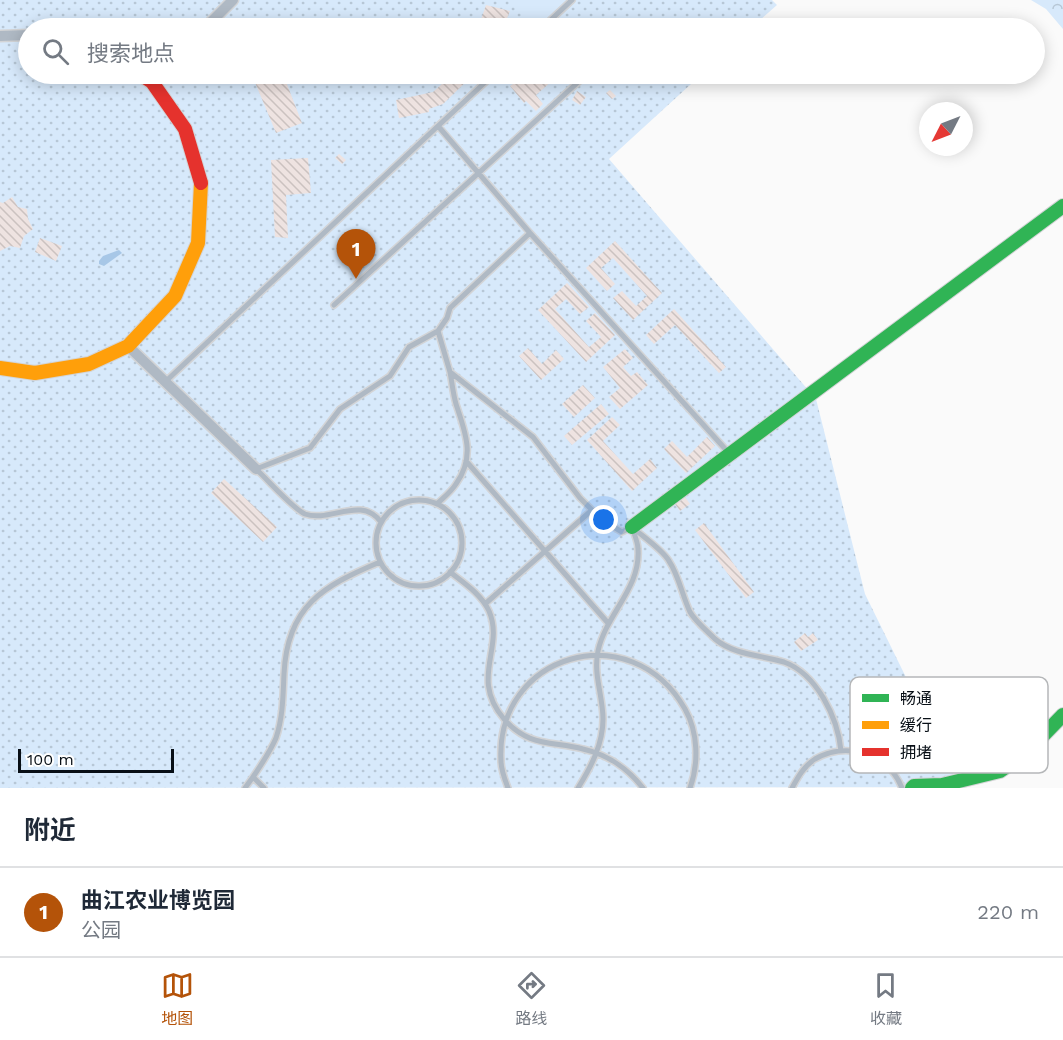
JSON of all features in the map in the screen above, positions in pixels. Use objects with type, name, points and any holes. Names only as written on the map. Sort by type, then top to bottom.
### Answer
[{"type":"street","points":[[215,18],[233,0]]},
{"type":"street","points":[[0,36],[18,35]]},
{"type":"street","points":[[0,368],[35,373],[89,364],[128,346],[175,296],[198,243],[201,185],[185,129],[159,84]]},
{"type":"street","points":[[632,527],[1063,206]]},
{"type":"street","points":[[128,346],[256,469]]},
{"type":"street","points":[[1048,728],[1063,715]]},
{"type":"street","points":[[912,788],[914,786],[937,787],[997,773]]},
{"type":"lane","points":[[553,18],[573,0]]},
{"type":"lane","points":[[165,382],[483,84]]},
{"type":"lane","points":[[334,305],[576,84]]},
{"type":"lane","points":[[438,126],[530,233],[729,453]]},
{"type":"lane","points":[[381,522],[367,512],[355,509],[312,516],[302,513],[256,469],[310,448],[340,409],[390,376],[409,347],[438,331],[447,318],[450,308],[530,233]]},
{"type":"lane","points":[[436,504],[457,484],[466,461],[465,427],[455,402],[450,372],[438,331]]},
{"type":"lane","points":[[450,372],[533,437],[580,498],[602,520],[622,532],[632,527]]},
{"type":"lane","points":[[466,461],[608,623]]},
{"type":"lane","points":[[416,500],[430,501],[443,507],[454,518],[460,531],[462,546],[458,560],[450,572],[439,581],[426,585],[412,585],[394,577],[380,562],[376,542],[381,522],[401,503],[416,500]]},
{"type":"lane","points":[[485,604],[592,510]]},
{"type":"lane","points":[[578,788],[596,753],[603,719],[597,681],[597,655],[608,623],[631,586],[636,573],[638,547],[632,527]]},
{"type":"lane","points":[[632,527],[669,559],[691,614],[715,639],[726,646],[785,663],[798,669],[810,680],[835,724],[840,737],[841,751]]},
{"type":"lane","points":[[245,788],[254,777],[276,738],[282,714],[287,647],[294,626],[308,605],[325,589],[380,562]]},
{"type":"lane","points":[[450,572],[485,604],[493,624],[488,685],[492,700],[506,722],[519,733],[534,741],[583,748],[620,764],[643,788]]},
{"type":"lane","points":[[508,788],[501,763],[502,732],[514,702],[534,678],[560,662],[591,655],[622,657],[651,670],[674,690],[691,720],[697,753],[690,788]]},
{"type":"lane","points":[[792,788],[799,773],[813,760],[831,752],[850,750]]},
{"type":"lane","points":[[893,773],[902,788]]},
{"type":"lane","points":[[254,777],[264,788]]},
{"type":"green space","points":[[0,0],[772,0],[777,5],[762,18],[18,18],[18,84],[691,84],[609,159],[816,399],[865,594],[906,677],[850,677],[850,773],[953,773],[960,787],[0,788]]},
{"type":"green space","points":[[508,0],[562,1],[544,18],[525,18]]},
{"type":"green space","points":[[1031,0],[1063,0],[1063,29],[1046,9]]},
{"type":"water","points":[[119,250],[122,253],[104,266],[99,264],[103,256]]},
{"type":"building","points":[[486,5],[510,11],[507,18],[481,18]]},
{"type":"building","points":[[256,84],[287,84],[302,123],[276,133]]},
{"type":"building","points":[[442,84],[464,84],[443,104],[429,109],[429,112],[399,118],[396,100],[433,92]]},
{"type":"building","points":[[513,84],[549,84],[536,95],[543,104],[536,111],[526,101],[524,103],[510,86]]},
{"type":"building","points":[[610,90],[616,96],[612,99],[606,93]]},
{"type":"building","points":[[577,91],[586,97],[580,105],[572,100]]},
{"type":"building","points":[[339,154],[346,160],[342,164],[335,158]]},
{"type":"building","points":[[308,158],[311,193],[286,195],[288,238],[275,237],[271,160]]},
{"type":"building","points":[[12,197],[18,207],[27,209],[28,219],[33,229],[24,236],[20,248],[10,246],[0,251],[0,202],[3,203]]},
{"type":"building","points":[[40,238],[62,246],[56,261],[35,252]]},
{"type":"building","points":[[615,241],[662,293],[633,320],[613,298],[622,291],[636,306],[647,296],[613,258],[601,268],[615,284],[607,291],[586,268]]},
{"type":"building","points":[[567,283],[589,307],[580,314],[566,299],[555,309],[589,347],[601,337],[586,321],[595,313],[615,335],[586,362],[538,310]]},
{"type":"building","points":[[674,309],[726,367],[719,373],[675,325],[654,344],[646,335]]},
{"type":"building","points":[[528,348],[542,364],[556,350],[564,359],[541,380],[519,356]]},
{"type":"building","points":[[625,349],[633,358],[623,367],[631,376],[637,372],[648,385],[620,409],[609,397],[620,388],[603,367]]},
{"type":"building","points":[[583,385],[595,398],[574,417],[562,404]]},
{"type":"building","points":[[601,404],[609,414],[572,445],[564,436]]},
{"type":"building","points":[[612,417],[620,425],[603,441],[633,474],[650,459],[657,468],[632,491],[587,440]]},
{"type":"building","points":[[707,437],[715,446],[686,473],[664,449],[672,441],[687,457]]},
{"type":"building","points":[[224,479],[277,527],[263,542],[211,493]]},
{"type":"building","points":[[685,497],[690,504],[680,511],[675,504]]},
{"type":"building","points":[[704,523],[754,592],[746,598],[695,530]]},
{"type":"building","points":[[805,633],[808,637],[813,633],[818,640],[801,651],[794,642]]},
{"type":"traffic: fast","points":[[632,527],[1063,206]]},
{"type":"traffic: fast","points":[[1048,730],[1063,715]]},
{"type":"traffic: fast","points":[[912,788],[942,785],[992,773]]},
{"type":"traffic: slow","points":[[0,368],[35,373],[89,364],[128,346],[175,296],[198,243],[201,183]]},
{"type":"traffic: jam","points":[[153,84],[185,129],[201,183]]},
{"type":"place","name":"曲江农业博览园","points":[[356,279]]}]
